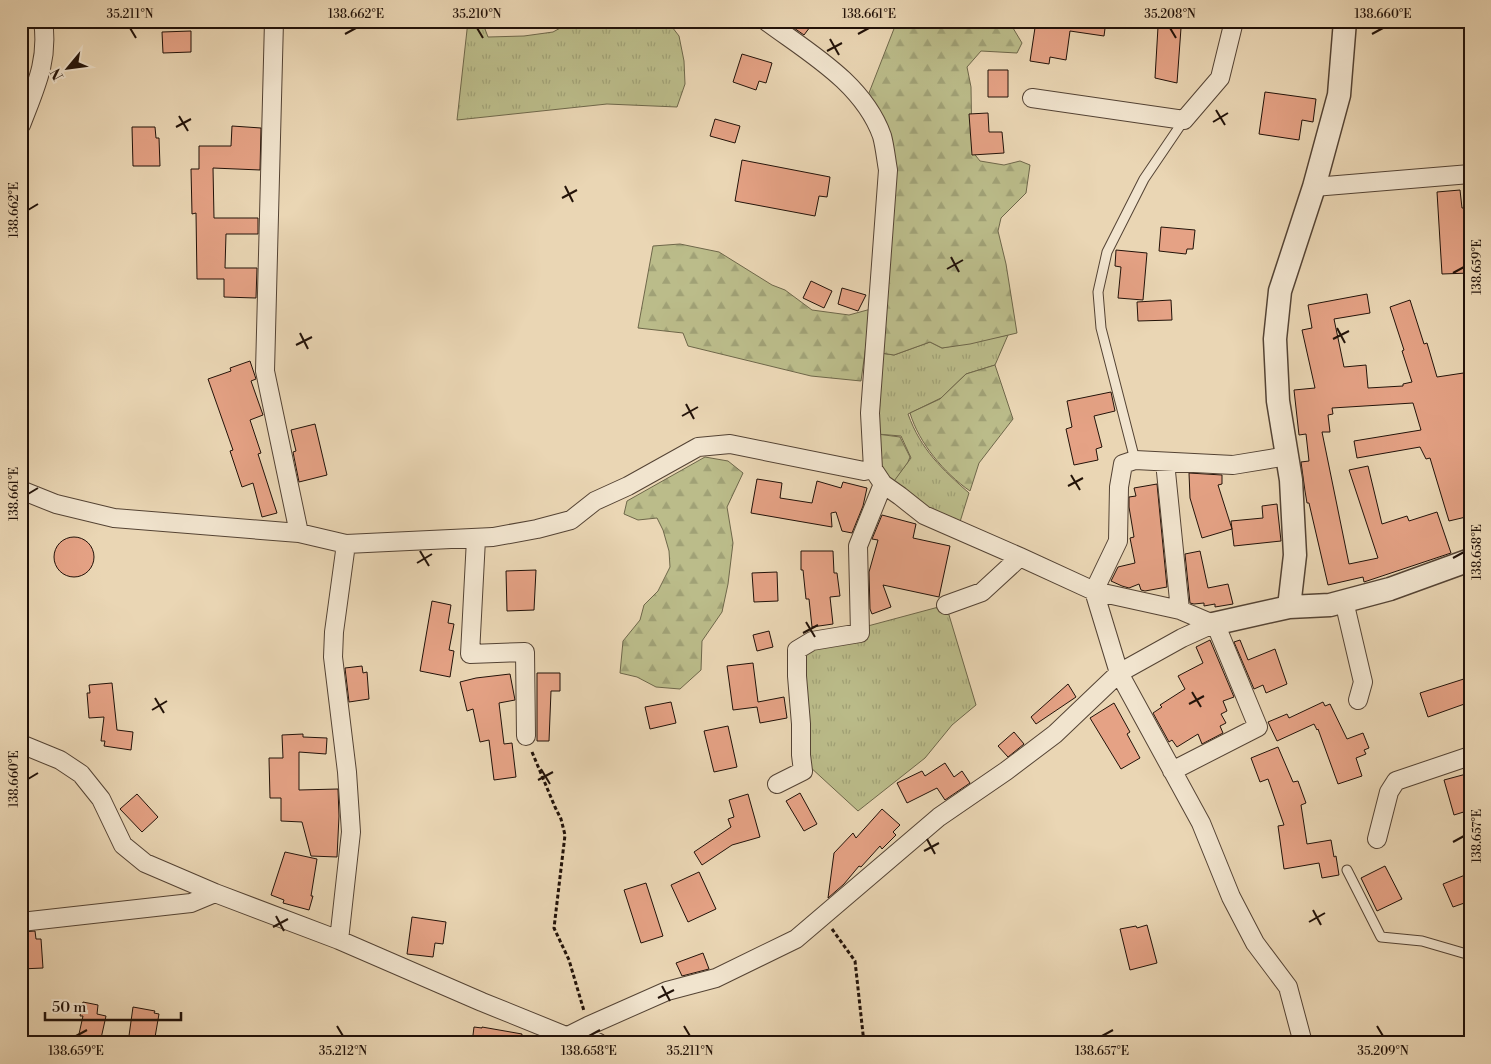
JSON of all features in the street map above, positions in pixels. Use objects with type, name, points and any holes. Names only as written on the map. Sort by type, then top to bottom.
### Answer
[{"type":"street","points":[[21,124],[42,67],[46,39],[43,21]]},
{"type":"street","points":[[274,21],[265,371],[299,533]]},
{"type":"street","points":[[766,21],[843,78],[869,109],[882,136],[888,170],[870,413],[873,468],[883,484],[924,515],[1094,591],[1180,610],[1214,623],[1258,726],[1172,771]]},
{"type":"street","points":[[1032,98],[1184,120],[1220,78],[1234,21]]},
{"type":"street","points":[[1289,607],[1295,555],[1291,480],[1278,400],[1275,339],[1280,291],[1314,187],[1339,95],[1345,21]]},
{"type":"street","points":[[1314,187],[1470,174]]},
{"type":"street","points":[[21,490],[56,504],[114,518],[299,533],[346,544],[476,539],[537,529],[570,520],[595,501],[628,486],[698,447],[730,444],[864,471],[873,468]]},
{"type":"street","points":[[1288,456],[1233,465],[1135,460],[1123,464],[1119,487],[1118,541],[1094,591],[1118,673],[1201,823],[1230,897],[1254,943],[1288,987],[1303,1043]]},
{"type":"street","points":[[1165,462],[1180,610]]},
{"type":"street","points":[[777,784],[803,772],[797,650],[812,641],[860,633],[858,546],[883,484]]},
{"type":"street","points":[[476,539],[470,654],[525,652],[526,736]]},
{"type":"street","points":[[339,940],[350,832],[347,772],[333,657],[334,632],[346,544]]},
{"type":"street","points":[[946,605],[982,592],[1020,557]]},
{"type":"street","points":[[571,1034],[667,991],[716,978],[796,939],[939,817],[1006,771],[1055,734],[1118,673],[1182,638],[1214,623],[1289,607],[1330,605],[1344,602],[1390,589],[1470,560]]},
{"type":"street","points":[[1344,602],[1363,682],[1358,700]]},
{"type":"street","points":[[21,744],[60,760],[81,774],[101,799],[123,845],[145,863],[214,893],[339,940],[482,1002],[599,1043]]},
{"type":"street","points":[[1377,839],[1389,792],[1396,781],[1470,756]]},
{"type":"street","points":[[21,922],[191,903],[214,893]]},
{"type":"lane","points":[[1135,460],[1102,328],[1098,292],[1107,252],[1144,179],[1184,120]]},
{"type":"lane","points":[[1347,870],[1381,937],[1422,941],[1470,955]]},
{"type":"path","points":[[526,736],[555,807],[562,819],[566,835],[554,928],[569,960],[571,1034]]},
{"type":"path","points":[[823,916],[855,962],[864,1043]]},
{"type":"green space","points":[[468,21],[482,21],[488,37],[524,36],[553,32],[573,21],[660,21],[669,23],[679,36],[684,61],[685,84],[677,107],[607,104],[457,120]]},
{"type":"green space","points":[[897,21],[1008,21],[1022,43],[1017,53],[981,51],[967,67],[971,87],[972,151],[980,161],[1004,165],[1020,161],[1030,165],[1026,193],[1001,218],[998,231],[1006,264],[1017,333],[970,344],[942,348],[930,342],[894,355],[874,352],[888,173],[867,98]]},
{"type":"green space","points":[[680,244],[719,252],[772,285],[785,290],[812,310],[849,315],[871,309],[861,381],[811,376],[688,346],[683,333],[638,328],[653,246]]},
{"type":"green space","points":[[1008,335],[995,365],[966,374],[941,398],[908,414],[919,438],[933,458],[969,493],[959,525],[889,487],[911,458],[901,436],[877,434],[874,352],[894,355],[930,342],[942,348]]},
{"type":"green space","points":[[995,365],[1013,419],[979,463],[970,491],[942,466],[926,446],[910,413],[940,399],[966,374]]},
{"type":"green space","points":[[877,434],[900,437],[910,457],[889,488],[874,443]]},
{"type":"green space","points":[[705,457],[728,461],[743,473],[727,507],[733,543],[728,584],[722,612],[702,641],[701,670],[680,689],[656,687],[637,677],[620,673],[623,641],[640,620],[644,605],[658,591],[670,567],[669,551],[663,530],[657,518],[638,520],[624,514],[627,501]]},
{"type":"green space","points":[[946,605],[976,705],[952,725],[925,758],[858,811],[809,766],[798,661],[812,641]]},
{"type":"building","points":[[784,21],[802,21],[810,27],[804,35]]},
{"type":"building","points":[[1036,21],[1106,21],[1104,36],[1070,31],[1066,60],[1050,57],[1049,64],[1030,61]]},
{"type":"building","points":[[1158,27],[1181,28],[1177,83],[1155,78]]},
{"type":"building","points":[[191,31],[191,52],[163,53],[162,32]]},
{"type":"building","points":[[742,54],[772,63],[766,83],[759,81],[756,90],[733,82]]},
{"type":"building","points":[[988,70],[1008,70],[1008,97],[988,97]]},
{"type":"building","points":[[1265,92],[1316,99],[1313,122],[1302,120],[1299,140],[1259,134]]},
{"type":"building","points":[[988,113],[989,132],[1002,132],[1004,153],[972,155],[969,114]]},
{"type":"building","points":[[715,119],[740,126],[735,143],[710,136]]},
{"type":"building","points":[[232,126],[261,128],[260,170],[213,168],[214,218],[258,218],[258,234],[226,234],[225,268],[257,268],[256,298],[224,297],[224,279],[197,279],[196,213],[192,214],[191,169],[199,169],[199,146],[231,146]]},
{"type":"building","points":[[132,127],[155,127],[156,138],[159,138],[160,166],[133,166]]},
{"type":"building","points":[[742,160],[830,177],[827,197],[819,196],[815,216],[735,201]]},
{"type":"building","points":[[1460,190],[1462,208],[1466,208],[1468,234],[1470,234],[1470,273],[1442,274],[1437,192]]},
{"type":"building","points":[[1161,227],[1195,230],[1193,249],[1187,249],[1186,254],[1159,251]]},
{"type":"building","points":[[1116,250],[1147,253],[1143,300],[1118,298],[1121,267],[1115,266]]},
{"type":"building","points":[[811,281],[832,291],[824,308],[803,298]]},
{"type":"building","points":[[842,288],[866,295],[858,311],[838,304]]},
{"type":"building","points":[[1367,294],[1370,313],[1334,319],[1344,367],[1366,365],[1368,388],[1403,386],[1403,384],[1412,382],[1390,307],[1410,300],[1424,344],[1427,343],[1437,377],[1470,372],[1470,516],[1449,521],[1430,458],[1426,459],[1420,447],[1357,458],[1354,441],[1421,430],[1413,403],[1332,408],[1333,414],[1328,415],[1330,432],[1322,432],[1349,564],[1378,558],[1349,470],[1368,466],[1382,524],[1407,516],[1409,521],[1437,512],[1451,553],[1364,582],[1363,577],[1328,585],[1309,503],[1307,503],[1301,462],[1309,461],[1306,434],[1299,435],[1294,390],[1315,388],[1302,330],[1312,328],[1308,305]]},
{"type":"building","points":[[1171,300],[1172,320],[1138,321],[1137,302]]},
{"type":"building","points":[[250,361],[256,379],[251,381],[263,415],[250,420],[261,453],[258,454],[277,513],[262,517],[253,483],[242,487],[230,451],[233,450],[208,379],[231,371],[230,368]]},
{"type":"building","points":[[1111,392],[1115,411],[1094,416],[1102,447],[1096,449],[1098,460],[1074,465],[1066,429],[1072,427],[1067,401]]},
{"type":"building","points":[[315,424],[327,475],[299,482],[293,452],[296,451],[291,430]]},
{"type":"building","points":[[1189,473],[1222,475],[1222,484],[1218,485],[1232,529],[1202,538],[1190,498]]},
{"type":"building","points":[[757,479],[782,483],[780,498],[812,503],[817,481],[841,488],[843,482],[867,488],[863,506],[852,533],[842,531],[836,512],[831,513],[832,527],[751,513]]},
{"type":"building","points":[[1157,484],[1167,587],[1145,591],[1141,590],[1139,584],[1129,588],[1122,586],[1111,581],[1118,567],[1135,563],[1130,538],[1134,537],[1129,497],[1136,496],[1134,488]]},
{"type":"building","points":[[1277,504],[1281,541],[1234,546],[1231,521],[1263,518],[1262,506]]},
{"type":"building","points":[[882,515],[916,524],[913,538],[950,546],[939,597],[883,585],[891,607],[872,614],[870,609],[869,572],[878,540],[872,539]]},
{"type":"building","points":[[70,537],[78,537],[85,540],[91,546],[94,557],[91,568],[85,574],[78,577],[70,577],[63,574],[57,568],[54,561],[54,553],[57,546],[63,540]]},
{"type":"building","points":[[801,551],[833,551],[834,573],[837,573],[840,596],[830,597],[833,624],[812,627],[809,599],[806,599],[803,570],[801,570]]},
{"type":"building","points":[[1200,551],[1208,588],[1228,584],[1233,604],[1215,607],[1215,604],[1204,606],[1204,603],[1190,603],[1185,554]]},
{"type":"building","points":[[536,570],[534,610],[507,611],[506,571]]},
{"type":"building","points":[[777,572],[778,601],[754,602],[752,573]]},
{"type":"building","points":[[432,601],[451,605],[448,623],[454,624],[449,650],[454,651],[450,677],[420,671]]},
{"type":"building","points":[[769,631],[773,647],[757,651],[753,635]]},
{"type":"building","points":[[1210,640],[1234,697],[1223,701],[1227,711],[1221,714],[1226,723],[1220,726],[1223,733],[1202,744],[1198,734],[1177,747],[1172,740],[1169,742],[1153,713],[1162,707],[1160,705],[1185,689],[1178,676],[1203,663],[1196,647]]},
{"type":"building","points":[[1240,640],[1248,660],[1275,649],[1287,684],[1266,693],[1263,685],[1254,689],[1234,642]]},
{"type":"building","points":[[753,663],[758,702],[784,697],[787,718],[760,723],[757,707],[733,710],[727,666]]},
{"type":"building","points":[[362,666],[363,673],[367,672],[369,699],[349,702],[345,668]]},
{"type":"building","points":[[537,673],[560,673],[560,691],[551,691],[549,741],[537,741]]},
{"type":"building","points":[[510,674],[515,700],[499,703],[504,744],[512,743],[516,777],[494,780],[489,740],[480,742],[473,709],[467,711],[460,682]]},
{"type":"building","points":[[1470,677],[1470,702],[1428,717],[1420,693]]},
{"type":"building","points":[[112,683],[117,730],[133,732],[131,750],[104,746],[105,741],[101,741],[104,717],[89,718],[87,693],[90,693],[89,685]]},
{"type":"building","points":[[1068,684],[1076,697],[1036,724],[1031,717]]},
{"type":"building","points":[[671,702],[676,723],[650,729],[645,707]]},
{"type":"building","points":[[1323,702],[1325,706],[1330,704],[1347,739],[1363,733],[1369,748],[1364,750],[1366,754],[1356,758],[1362,776],[1338,784],[1318,729],[1314,724],[1277,741],[1268,722],[1287,714],[1289,718]]},
{"type":"building","points":[[1114,703],[1130,732],[1127,734],[1140,758],[1121,769],[1090,718]]},
{"type":"building","points":[[728,726],[737,767],[714,772],[704,731]]},
{"type":"building","points":[[1014,732],[1024,744],[1008,757],[998,746]]},
{"type":"building","points":[[303,734],[303,737],[327,738],[326,754],[299,752],[299,790],[338,789],[337,857],[311,856],[302,822],[281,821],[281,798],[270,798],[269,758],[283,758],[282,735]]},
{"type":"building","points":[[1278,747],[1293,782],[1298,781],[1306,803],[1301,805],[1307,844],[1331,840],[1339,875],[1322,878],[1319,863],[1284,869],[1278,826],[1284,825],[1268,779],[1260,782],[1251,758]]},
{"type":"building","points":[[945,763],[954,777],[962,771],[970,783],[945,800],[937,788],[907,803],[897,783],[922,771],[925,776]]},
{"type":"building","points":[[1470,773],[1470,810],[1454,815],[1444,780]]},
{"type":"building","points":[[800,793],[817,824],[804,831],[786,801]]},
{"type":"building","points":[[137,794],[158,817],[142,832],[120,809]]},
{"type":"building","points":[[748,794],[760,837],[732,845],[702,865],[694,852],[731,827],[728,819],[734,817],[729,800]]},
{"type":"building","points":[[882,809],[900,825],[893,832],[896,835],[882,849],[880,846],[828,898],[834,853],[853,833],[856,838]]},
{"type":"building","points":[[285,852],[317,859],[311,896],[313,896],[309,910],[283,903],[284,900],[271,895]]},
{"type":"building","points":[[1385,866],[1402,899],[1377,911],[1361,878]]},
{"type":"building","points":[[699,872],[716,909],[688,922],[671,885]]},
{"type":"building","points":[[1470,873],[1470,901],[1453,907],[1443,884]]},
{"type":"building","points":[[646,883],[663,936],[641,943],[624,890]]},
{"type":"building","points":[[412,917],[446,922],[443,944],[435,943],[433,957],[407,954]]},
{"type":"building","points":[[1147,925],[1157,963],[1130,970],[1120,929],[1136,926],[1137,928]]},
{"type":"building","points":[[35,931],[36,939],[41,939],[43,968],[21,969],[21,932]]},
{"type":"building","points":[[703,953],[709,969],[682,976],[676,963]]},
{"type":"building","points":[[83,1002],[98,1005],[97,1014],[106,1016],[100,1043],[77,1043],[83,1016],[80,1016]]},
{"type":"building","points":[[133,1007],[155,1011],[154,1013],[159,1014],[154,1043],[128,1043]]},
{"type":"building","points":[[474,1027],[522,1034],[521,1043],[472,1043]]}]
